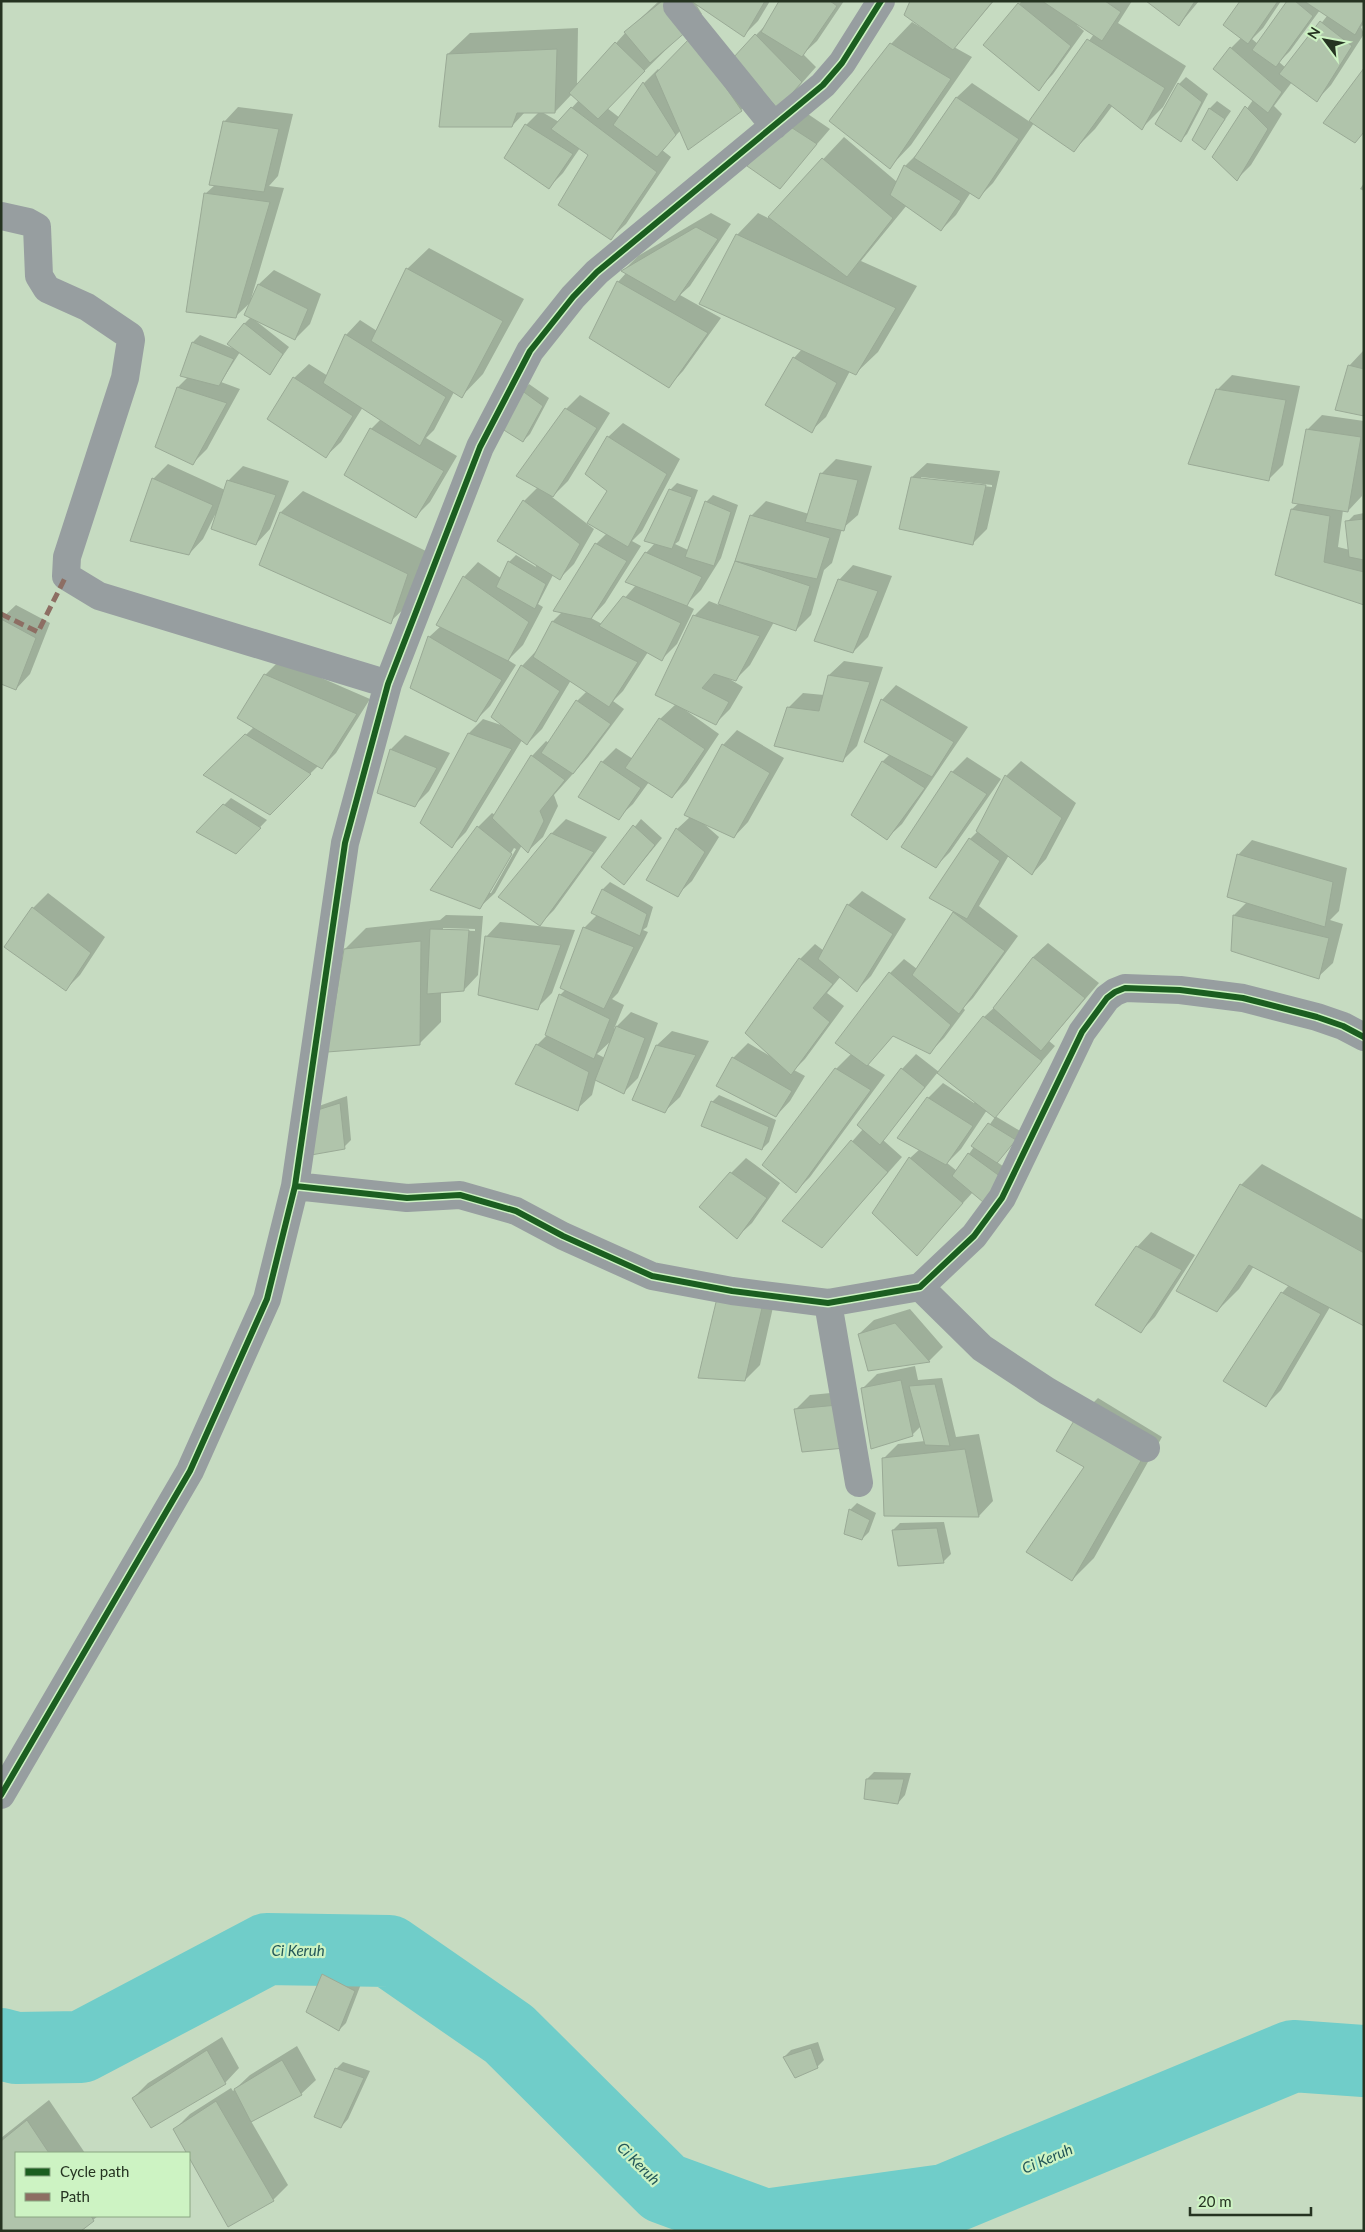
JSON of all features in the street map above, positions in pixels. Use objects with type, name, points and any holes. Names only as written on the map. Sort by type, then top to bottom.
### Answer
[{"type":"street","points":[[1,1795],[190,1471],[267,1299],[295,1186],[345,843],[388,684],[480,447],[530,351],[573,297],[597,272],[823,85],[842,64],[880,1]]},
{"type":"street","points":[[677,6],[774,126]]},
{"type":"street","points":[[1,216],[28,222],[37,227],[39,276],[47,289],[87,307],[130,336],[131,340],[125,378],[67,557],[66,576],[99,596],[388,684]]},
{"type":"street","points":[[295,1186],[408,1198],[460,1195],[516,1211],[563,1236],[652,1276],[732,1291],[828,1303],[920,1287],[974,1236],[1002,1198],[1082,1032],[1107,998],[1115,992],[1125,988],[1180,990],[1243,998],[1317,1017],[1343,1026],[1364,1037]]},
{"type":"street","points":[[920,1287],[982,1348],[1047,1391],[1146,1448]]},
{"type":"street","points":[[828,1303],[859,1483]]},
{"type":"building","points":[[662,1],[671,1],[688,30],[650,63],[624,32]]},
{"type":"building","points":[[691,1],[765,1],[744,37]]},
{"type":"building","points":[[779,1],[830,1],[837,6],[802,57],[761,32]]},
{"type":"building","points":[[910,1],[993,1],[953,50],[904,15]]},
{"type":"building","points":[[1042,1],[1105,1],[1121,12],[1102,41]]},
{"type":"building","points":[[1146,1],[1195,1],[1179,26]]},
{"type":"building","points":[[1240,1],[1278,1],[1248,44],[1223,25]]},
{"type":"building","points":[[1287,1],[1295,1],[1313,16],[1276,67],[1252,50]]},
{"type":"building","points":[[1304,1],[1364,1],[1364,19],[1355,35]]},
{"type":"building","points":[[1018,3],[1071,46],[1039,91],[983,45]]},
{"type":"building","points":[[1320,21],[1352,46],[1317,102],[1279,74]]},
{"type":"building","points":[[755,34],[802,82],[778,109],[733,58]]},
{"type":"building","points":[[691,37],[742,111],[688,150],[655,74]]},
{"type":"building","points":[[1087,39],[1165,88],[1142,130],[1109,104],[1074,152],[1029,121]]},
{"type":"building","points":[[615,42],[645,71],[598,119],[569,93]]},
{"type":"building","points":[[890,43],[951,79],[890,169],[829,121]]},
{"type":"building","points":[[1230,47],[1282,92],[1268,113],[1213,69]]},
{"type":"building","points":[[557,49],[555,113],[517,113],[512,127],[439,127],[447,54]]},
{"type":"building","points":[[1364,68],[1364,132],[1355,143],[1323,123]]},
{"type":"building","points":[[643,82],[676,135],[657,157],[613,125]]},
{"type":"building","points":[[1178,83],[1202,102],[1181,142],[1155,124]]},
{"type":"building","points":[[956,97],[1019,139],[979,199],[914,158]]},
{"type":"building","points":[[1245,106],[1268,129],[1237,181],[1212,157]]},
{"type":"building","points":[[571,107],[657,172],[611,240],[558,205],[588,155],[551,129]]},
{"type":"building","points":[[1209,108],[1225,119],[1205,150],[1192,140]]},
{"type":"building","points":[[223,121],[279,129],[264,192],[209,185]]},
{"type":"building","points":[[525,124],[573,154],[549,189],[504,158]]},
{"type":"building","points":[[786,124],[817,144],[780,189],[747,166]]},
{"type":"building","points":[[822,158],[893,218],[847,277],[768,217]]},
{"type":"building","points":[[904,165],[961,201],[941,231],[890,195]]},
{"type":"building","points":[[204,193],[270,202],[236,318],[186,312]]},
{"type":"building","points":[[696,227],[718,239],[675,302],[621,271]]},
{"type":"building","points":[[736,234],[896,308],[856,375],[699,304]]},
{"type":"building","points":[[406,268],[503,321],[462,398],[371,341]]},
{"type":"building","points":[[617,281],[708,333],[669,388],[589,338]]},
{"type":"building","points":[[258,284],[308,309],[295,340],[244,315]]},
{"type":"building","points":[[244,323],[283,354],[270,375],[227,344]]},
{"type":"building","points":[[345,334],[446,397],[420,446],[323,383]]},
{"type":"building","points":[[192,342],[234,359],[219,386],[180,376]]},
{"type":"building","points":[[793,357],[837,383],[812,433],[765,405]]},
{"type":"building","points":[[1348,365],[1364,369],[1364,416],[1335,410]]},
{"type":"building","points":[[293,377],[353,416],[326,458],[267,419]]},
{"type":"building","points":[[177,387],[227,403],[193,465],[155,447]]},
{"type":"building","points":[[1216,389],[1286,400],[1269,481],[1188,464]]},
{"type":"building","points":[[521,390],[543,406],[523,442],[499,427]]},
{"type":"building","points":[[565,408],[597,428],[553,497],[516,476]]},
{"type":"building","points":[[370,428],[444,471],[416,518],[344,475]]},
{"type":"building","points":[[1306,429],[1361,437],[1348,512],[1292,503]]},
{"type":"building","points":[[607,436],[667,474],[628,547],[587,523],[607,491],[585,474]]},
{"type":"building","points":[[820,473],[858,480],[844,531],[805,522]]},
{"type":"building","points":[[911,477],[986,485],[973,545],[899,529]]},
{"type":"building","points":[[152,478],[213,505],[189,555],[130,541]]},
{"type":"building","points":[[227,480],[276,495],[256,545],[211,529]]},
{"type":"building","points":[[669,489],[692,497],[672,549],[644,541]]},
{"type":"building","points":[[523,500],[580,544],[560,580],[497,541]]},
{"type":"building","points":[[705,501],[731,512],[714,566],[685,557]]},
{"type":"building","points":[[1291,509],[1330,516],[1324,562],[1364,572],[1364,605],[1275,575]]},
{"type":"building","points":[[280,512],[408,574],[391,624],[259,565]]},
{"type":"building","points":[[750,515],[830,538],[817,579],[735,561]]},
{"type":"building","points":[[1364,519],[1364,560],[1349,557],[1345,521]]},
{"type":"building","points":[[595,543],[627,561],[591,619],[553,611]]},
{"type":"building","points":[[645,552],[702,577],[687,606],[625,582]]},
{"type":"building","points":[[508,561],[546,584],[535,609],[496,587]]},
{"type":"building","points":[[735,561],[810,586],[796,631],[718,604]]},
{"type":"building","points":[[463,576],[529,622],[508,661],[436,625]]},
{"type":"building","points":[[838,579],[878,591],[853,653],[814,641]]},
{"type":"building","points":[[623,596],[681,623],[662,661],[599,626]]},
{"type":"building","points":[[693,615],[760,636],[736,681],[714,674],[702,688],[729,702],[716,725],[655,695]]},
{"type":"building","points":[[1,619],[36,638],[16,690],[1,684]]},
{"type":"building","points":[[552,621],[638,662],[609,707],[533,657]]},
{"type":"building","points":[[428,636],[502,680],[476,722],[410,688]]},
{"type":"building","points":[[521,665],[560,691],[527,745],[491,717]]},
{"type":"building","points":[[264,674],[357,714],[322,769],[237,718]]},
{"type":"building","points":[[828,675],[870,682],[843,762],[774,746],[787,707],[819,711]]},
{"type":"building","points":[[881,699],[954,742],[932,777],[864,742]]},
{"type":"building","points":[[576,700],[611,724],[573,774],[541,753]]},
{"type":"building","points":[[659,718],[705,749],[672,798],[625,768]]},
{"type":"building","points":[[468,733],[512,749],[452,848],[420,823]]},
{"type":"building","points":[[245,734],[311,774],[270,815],[203,775]]},
{"type":"building","points":[[722,744],[770,773],[734,838],[684,815]]},
{"type":"building","points":[[390,749],[437,768],[415,807],[377,793]]},
{"type":"building","points":[[531,755],[565,780],[540,811],[544,821],[528,853],[492,818]]},
{"type":"building","points":[[601,761],[641,788],[619,820],[578,797]]},
{"type":"building","points":[[882,761],[925,788],[887,840],[851,815]]},
{"type":"building","points":[[951,771],[987,794],[936,868],[901,847]]},
{"type":"building","points":[[1005,775],[1062,818],[1032,875],[976,831]]},
{"type":"building","points":[[223,804],[261,828],[236,854],[196,832]]},
{"type":"building","points":[[633,825],[655,845],[624,885],[601,867]]},
{"type":"building","points":[[477,826],[512,854],[480,909],[430,890]]},
{"type":"building","points":[[676,828],[705,852],[678,897],[646,880]]},
{"type":"building","points":[[551,833],[594,852],[540,926],[498,897]]},
{"type":"building","points":[[969,838],[1000,861],[967,919],[929,898]]},
{"type":"building","points":[[1237,854],[1333,882],[1325,927],[1227,897]]},
{"type":"building","points":[[602,889],[647,914],[640,936],[591,913]]},
{"type":"building","points":[[847,904],[893,934],[857,992],[818,959]]},
{"type":"building","points":[[32,907],[91,953],[66,991],[4,947]]},
{"type":"building","points":[[953,912],[1005,951],[959,1014],[912,975]]},
{"type":"building","points":[[1233,915],[1329,938],[1319,979],[1231,951]]},
{"type":"building","points":[[583,927],[634,947],[604,1009],[560,988]]},
{"type":"building","points":[[430,929],[469,930],[464,991],[427,994]]},
{"type":"building","points":[[485,936],[561,945],[538,1010],[478,995]]},
{"type":"building","points":[[421,941],[420,1045],[327,1052],[344,949]]},
{"type":"building","points":[[1033,957],[1085,998],[1041,1051],[993,1008]]},
{"type":"building","points":[[799,958],[833,984],[813,1008],[830,1022],[791,1075],[745,1033]]},
{"type":"building","points":[[889,972],[951,1025],[930,1054],[893,1036],[867,1066],[835,1043]]},
{"type":"building","points":[[559,994],[610,1019],[594,1059],[545,1035]]},
{"type":"building","points":[[983,1016],[1042,1061],[995,1118],[937,1073]]},
{"type":"building","points":[[616,1026],[645,1038],[624,1094],[595,1080]]},
{"type":"building","points":[[536,1044],[589,1072],[578,1111],[515,1084]]},
{"type":"building","points":[[656,1045],[696,1055],[665,1113],[632,1100]]},
{"type":"building","points":[[732,1057],[792,1091],[776,1117],[716,1086]]},
{"type":"building","points":[[835,1068],[871,1090],[796,1193],[762,1165]]},
{"type":"building","points":[[901,1068],[925,1087],[880,1145],[857,1125]]},
{"type":"building","points":[[927,1097],[973,1126],[946,1165],[897,1138]]},
{"type":"building","points":[[711,1101],[769,1127],[762,1150],[701,1126]]},
{"type":"building","points":[[340,1103],[345,1149],[311,1155],[311,1112]]},
{"type":"building","points":[[988,1123],[1016,1140],[997,1163],[971,1146]]},
{"type":"building","points":[[851,1140],[888,1172],[822,1248],[782,1221]]},
{"type":"building","points":[[968,1153],[1001,1177],[983,1202],[952,1176]]},
{"type":"building","points":[[909,1157],[963,1203],[917,1256],[872,1213]]},
{"type":"building","points":[[730,1172],[767,1198],[737,1239],[699,1207]]},
{"type":"building","points":[[1240,1184],[1364,1253],[1364,1326],[1249,1265],[1217,1312],[1176,1291]]},
{"type":"building","points":[[1136,1246],[1182,1270],[1141,1333],[1095,1305]]},
{"type":"building","points":[[1281,1292],[1321,1314],[1266,1407],[1223,1381]]},
{"type":"building","points":[[717,1298],[762,1308],[745,1381],[698,1378]]},
{"type":"building","points":[[895,1323],[930,1362],[868,1371],[858,1334]]},
{"type":"building","points":[[901,1380],[913,1436],[871,1449],[861,1388]]},
{"type":"building","points":[[935,1384],[950,1446],[925,1445],[909,1386]]},
{"type":"building","points":[[838,1405],[845,1448],[802,1452],[794,1409]]},
{"type":"building","points":[[1075,1419],[1142,1459],[1072,1581],[1026,1552],[1084,1467],[1056,1451]]},
{"type":"building","points":[[965,1449],[979,1517],[884,1516],[882,1458]]},
{"type":"building","points":[[849,1509],[870,1520],[862,1540],[844,1534]]},
{"type":"building","points":[[937,1528],[944,1563],[898,1566],[892,1530]]},
{"type":"building","points":[[866,1779],[904,1779],[898,1804],[864,1799]]},
{"type":"building","points":[[322,1974],[355,1991],[339,2031],[306,2012]]},
{"type":"building","points":[[811,2048],[818,2068],[795,2078],[783,2057]]},
{"type":"building","points":[[207,2050],[226,2084],[151,2128],[132,2098]]},
{"type":"building","points":[[282,2060],[302,2095],[251,2122],[234,2089]]},
{"type":"building","points":[[335,2068],[364,2078],[341,2128],[314,2117]]},
{"type":"building","points":[[216,2101],[274,2201],[228,2227],[190,2159],[190,2152],[186,2152],[173,2129]]},
{"type":"building","points":[[27,2120],[48,2152],[15,2152],[15,2217],[92,2217],[94,2221],[81,2231],[1,2231],[1,2141]]},
{"type":"waterway","name":"Ci Keruh","points":[[1,2044],[16,2048],[81,2047],[267,1949],[389,1951],[509,2034],[664,2188],[765,2225],[945,2200],[1293,2056],[1364,2061]]},
{"type":"marked path","points":[[1,614],[38,632],[66,576]]},
{"type":"cycle path","points":[[1,1795],[190,1471],[267,1299],[295,1186],[345,843],[388,684],[480,447],[530,351],[573,297],[597,272],[823,85],[842,63],[881,1]]},
{"type":"cycle path","points":[[295,1186],[407,1198],[460,1195],[516,1211],[563,1236],[652,1276],[732,1291],[828,1303],[920,1287],[974,1236],[1002,1198],[1082,1032],[1107,998],[1115,992],[1125,988],[1180,990],[1243,998],[1317,1017],[1343,1026],[1364,1037]]}]
